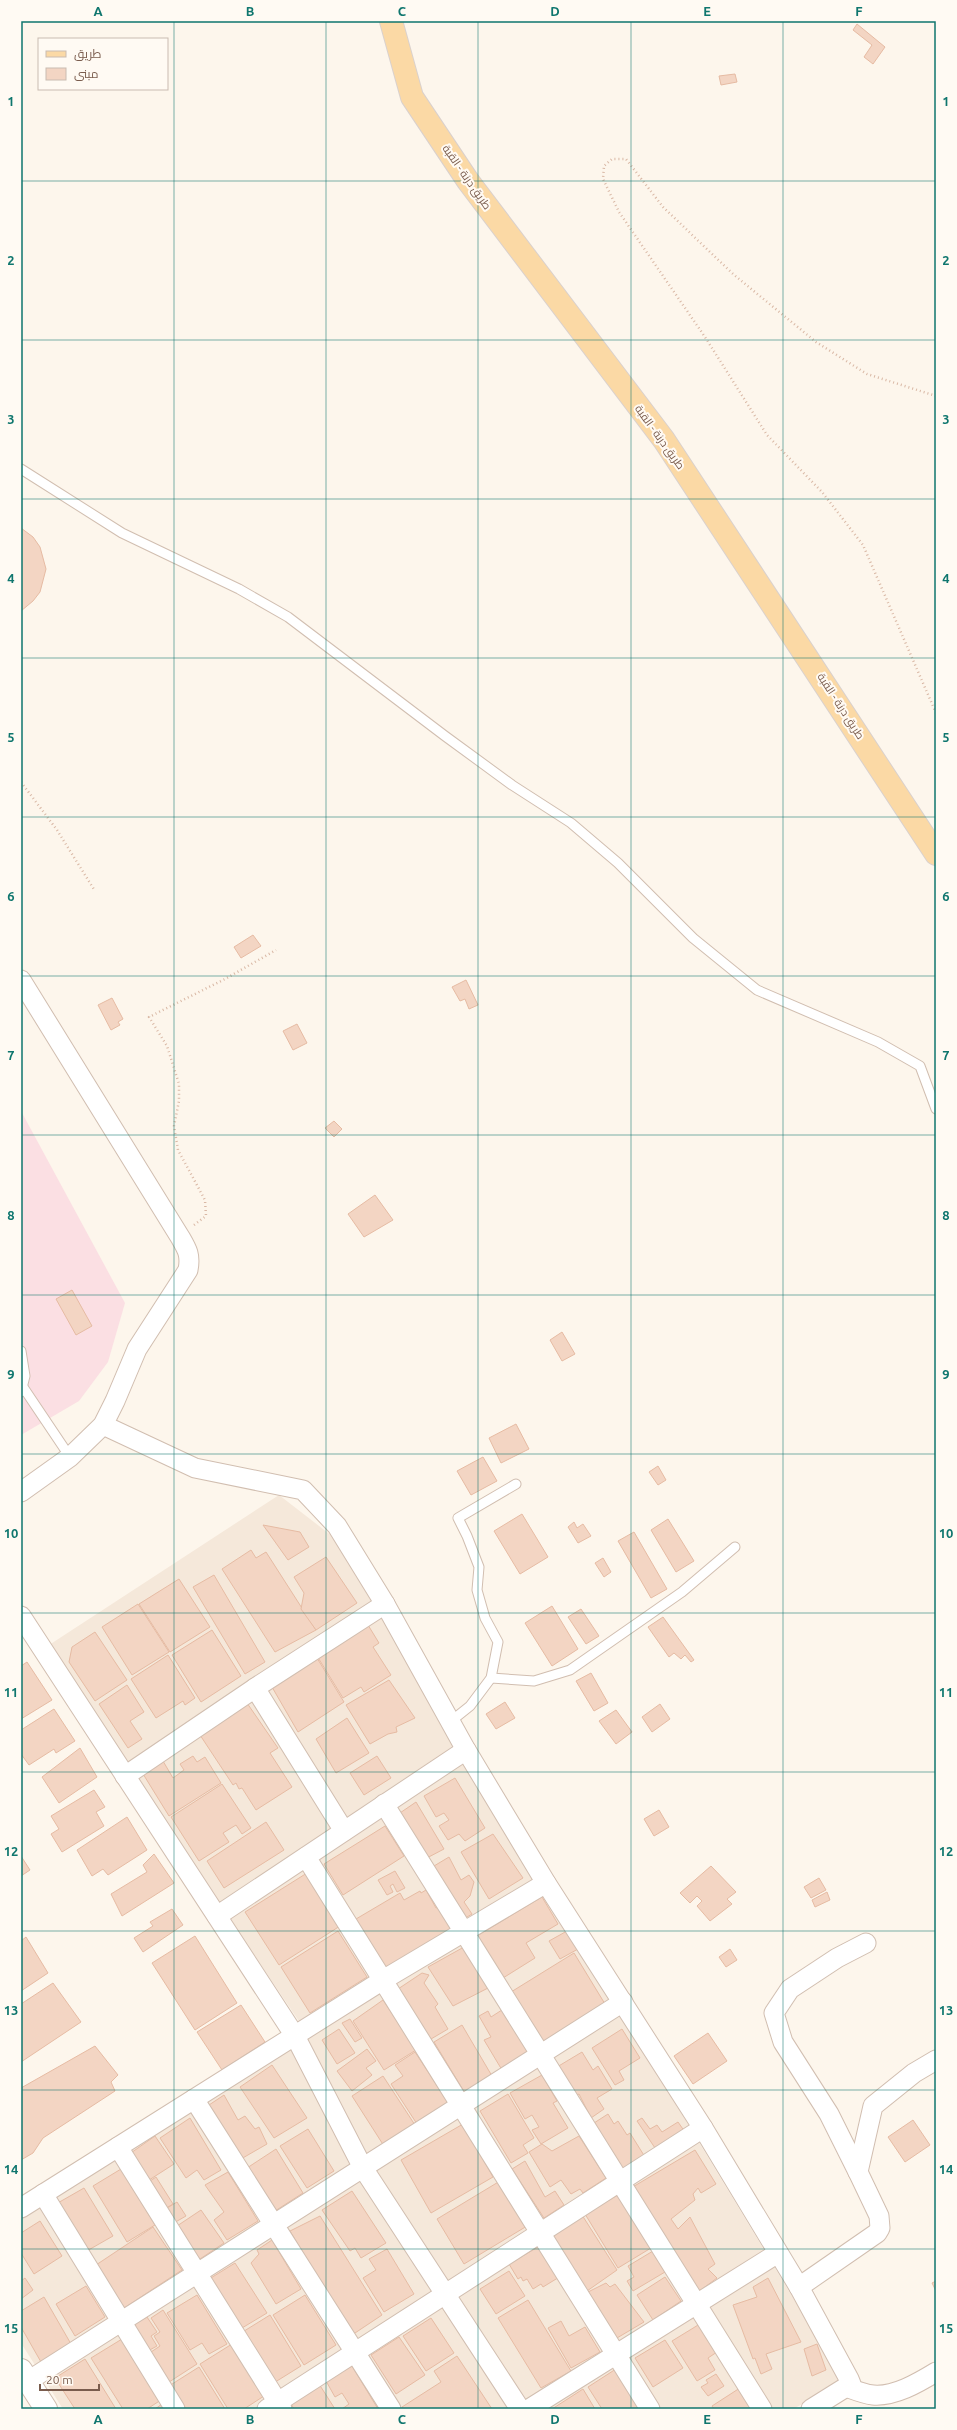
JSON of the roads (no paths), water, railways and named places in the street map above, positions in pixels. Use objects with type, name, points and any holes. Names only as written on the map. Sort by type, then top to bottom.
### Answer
[{"type":"main road","name":"طريق درنة - القبة","points":[[391,21],[412,97],[468,181],[664,440],[839,703],[936,854]]},
{"type":"street","points":[[21,980],[190,1253],[188,1270],[137,1349],[115,1401],[102,1425],[70,1457],[21,1492]]},
{"type":"street","points":[[102,1425],[195,1468],[304,1490],[337,1526],[385,1604],[466,1750],[546,1883],[624,2002],[703,2128],[799,2287],[849,2379],[851,2384],[811,2409]]},
{"type":"street","points":[[125,1776],[255,1688],[385,1604]]},
{"type":"street","points":[[21,1616],[295,2036],[363,2168],[520,2409]]},
{"type":"street","points":[[255,1688],[344,1831]]},
{"type":"street","points":[[217,1916],[466,1750]]},
{"type":"street","points":[[384,1804],[762,2409]]},
{"type":"street","points":[[306,1857],[650,2409]]},
{"type":"street","points":[[21,2208],[383,1980],[546,1883]]},
{"type":"street","points":[[799,2287],[877,2232],[880,2228],[879,2216],[829,2114],[783,2042],[774,2013],[790,1989],[837,1958],[866,1943]]},
{"type":"street","points":[[46,2409],[24,2375],[121,2322],[624,2002]]},
{"type":"street","points":[[858,2172],[873,2106],[914,2072],[936,2060]]},
{"type":"street","points":[[194,2099],[391,2409]]},
{"type":"street","points":[[118,2147],[197,2274],[275,2407],[355,2352],[703,2128]]},
{"type":"street","points":[[43,2194],[175,2409]]},
{"type":"street","points":[[529,2409],[778,2253]]},
{"type":"street","points":[[846,2387],[871,2395],[880,2395],[918,2383],[936,2372]]},
{"type":"lane","points":[[21,469],[122,533],[239,589],[288,617],[512,785],[571,823],[618,863],[693,938],[757,990],[878,1042],[920,1066],[936,1109]]},
{"type":"lane","points":[[21,1351],[25,1376],[22,1389],[70,1457]]},
{"type":"lane","points":[[450,1722],[470,1706],[491,1678],[498,1642],[485,1618],[477,1590],[479,1567],[468,1536],[458,1518],[516,1484]]},
{"type":"lane","points":[[491,1678],[534,1681],[570,1670],[682,1592],[735,1547]]}]
